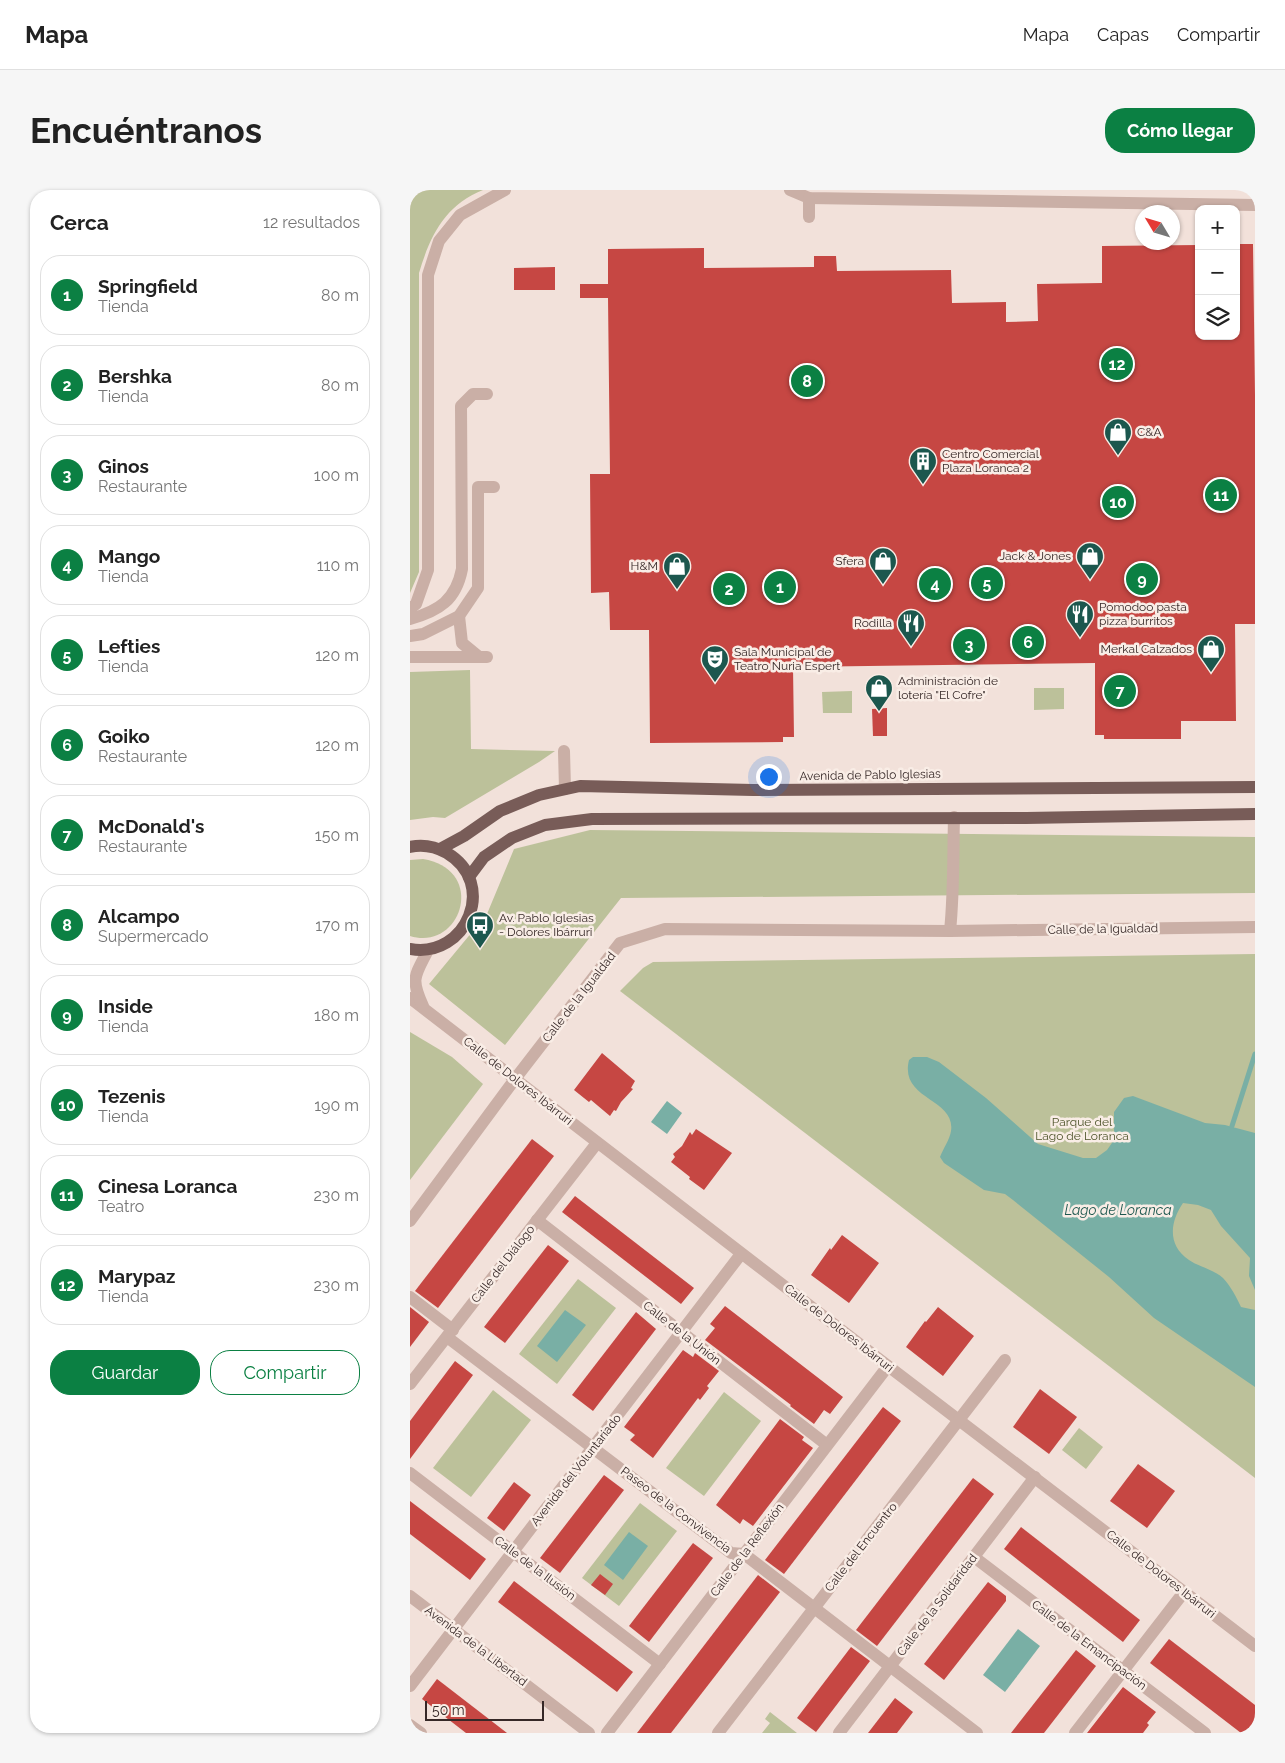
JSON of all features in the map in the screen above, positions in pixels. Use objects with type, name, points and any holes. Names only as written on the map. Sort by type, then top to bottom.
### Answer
[{"type":"main road","name":"Avenida de Pablo Iglesias","points":[[440,849],[464,836],[500,811],[539,795],[580,786],[753,790],[1255,787]]},
{"type":"main road","points":[[469,877],[484,857],[512,838],[545,825],[592,819],[1026,818],[1255,814]]},
{"type":"main road","points":[[410,847],[426,846],[440,849],[453,857],[463,866],[473,890],[473,905],[468,922],[460,933],[450,942],[439,947],[428,950],[410,949]]},
{"type":"street","points":[[410,609],[416,604],[428,570],[428,275],[439,241],[460,215],[505,190]]},
{"type":"street","points":[[790,190],[810,198],[1255,204]]},
{"type":"street","points":[[809,217],[810,198]]},
{"type":"street","points":[[410,619],[434,611],[448,602],[460,582],[462,569],[461,406],[473,394],[487,394]]},
{"type":"street","points":[[410,636],[423,634],[459,616],[478,588],[478,487],[494,487]]},
{"type":"street","points":[[410,657],[483,657],[462,643],[459,616]]},
{"type":"street","points":[[564,751],[565,789]]},
{"type":"street","points":[[950,931],[954,898],[952,857],[954,817]]},
{"type":"street","name":"Calle de la Igualdad","points":[[410,1221],[515,1079],[620,944],[665,930],[950,931],[1255,927]]},
{"type":"street","name":"Calle de Dolores Ibárruri","points":[[424,1008],[415,989],[414,977],[428,950]]},
{"type":"street","name":"Calle de Dolores Ibárruri","points":[[410,998],[1255,1646]]},
{"type":"street","name":"Calle del Diálogo","points":[[410,1384],[597,1143]]},
{"type":"street","name":"Calle de la Unión","points":[[537,1220],[828,1445]]},
{"type":"street","name":"Avenida del Voluntariado","points":[[410,1686],[742,1254]]},
{"type":"street","name":"Paseo de la Convivencia","points":[[410,1297],[450,1333],[593,1448],[731,1553],[744,1554],[977,1733]]},
{"type":"street","name":"Calle del Encuentro","points":[[718,1733],[1005,1360]]},
{"type":"street","name":"Calle de la Reflexión","points":[[607,1733],[888,1366]]},
{"type":"street","name":"Calle de la Ilusión","points":[[410,1473],[660,1664]]},
{"type":"street","name":"Calle de la Solidaridad","points":[[839,1733],[1035,1477]]},
{"type":"street","name":"Calle de la Emancipación","points":[[974,1557],[1205,1733]]},
{"type":"street","points":[[1076,1733],[1184,1592]]},
{"type":"street","name":"Avenida de la Libertad","points":[[410,1596],[589,1733]]},
{"type":"street","points":[[410,1724],[421,1733]]},
{"type":"green space","points":[[410,190],[483,190],[459,204],[441,223],[428,247],[419,273],[419,572],[410,593]]},
{"type":"green space","points":[[470,670],[471,749],[555,751],[445,818],[433,817],[410,820],[410,672]]},
{"type":"green space","points":[[1034,688],[1064,688],[1064,709],[1034,710]]},
{"type":"green space","points":[[852,691],[852,713],[823,713],[822,692]]},
{"type":"green space","points":[[590,830],[1255,837],[1255,893],[621,898],[505,1045],[429,984],[487,914],[514,849]]},
{"type":"green space","points":[[423,859],[443,866],[456,878],[461,892],[460,908],[454,922],[443,932],[428,938],[410,936],[410,860]]},
{"type":"green space","name":"Parque del Lago de Loranca","points":[[1255,954],[1255,1478],[620,991],[643,968],[653,962]]},
{"type":"green space","points":[[410,1032],[452,1057],[483,1084],[410,1180]]},
{"type":"green space","points":[[578,1279],[616,1308],[557,1384],[519,1354]]},
{"type":"green space","points":[[493,1390],[531,1420],[471,1497],[433,1468]]},
{"type":"green space","points":[[724,1392],[761,1421],[704,1496],[666,1468]]},
{"type":"green space","points":[[1079,1428],[1103,1447],[1086,1469],[1062,1450]]},
{"type":"green space","points":[[640,1503],[677,1531],[619,1606],[582,1578]]},
{"type":"green space","points":[[770,1712],[797,1733],[762,1733],[770,1723],[765,1719]]},
{"type":"water","name":"Lago de Loranca","points":[[913,1057],[927,1057],[939,1062],[986,1098],[1038,1144],[1083,1158],[1096,1158],[1107,1150],[1114,1140],[1114,1112],[1124,1098],[1133,1096],[1205,1123],[1225,1125],[1255,1133],[1255,1290],[1249,1276],[1250,1258],[1221,1226],[1211,1210],[1198,1205],[1183,1203],[1175,1218],[1173,1233],[1177,1247],[1182,1254],[1189,1260],[1215,1272],[1223,1278],[1241,1307],[1255,1310],[1255,1387],[1154,1318],[1109,1277],[1005,1194],[984,1190],[944,1163],[940,1157],[951,1131],[950,1120],[945,1112],[912,1083],[908,1073],[909,1060]]},
{"type":"water","points":[[667,1101],[682,1113],[667,1134],[651,1122]]},
{"type":"water","points":[[565,1310],[586,1325],[557,1362],[537,1346]]},
{"type":"water","points":[[629,1532],[648,1546],[623,1580],[604,1565]]},
{"type":"water","points":[[1018,1629],[1040,1646],[1005,1692],[983,1675]]},
{"type":"building","name":"Centro Comercial Plaza Loranca 2","points":[[1240,244],[1253,244],[1255,624],[1235,624],[1236,721],[1181,721],[1181,739],[1104,739],[1104,735],[1095,735],[1095,663],[793,667],[794,737],[783,737],[783,742],[650,743],[649,630],[610,630],[609,592],[591,593],[590,474],[610,474],[608,298],[580,298],[580,284],[608,284],[608,249],[704,248],[704,268],[814,267],[814,256],[836,256],[837,271],[951,270],[952,303],[1006,302],[1006,322],[1038,321],[1037,284],[1102,283],[1102,246],[1135,246],[1135,250],[1180,250],[1180,245],[1195,245],[1195,340],[1240,340]]},
{"type":"building","points":[[555,267],[555,290],[514,290],[514,268]]},
{"type":"building","points":[[887,708],[887,736],[873,736],[872,709]]},
{"type":"building","points":[[602,1053],[635,1081],[631,1088],[633,1089],[610,1116],[591,1100],[589,1102],[574,1090]]},
{"type":"building","points":[[696,1129],[732,1153],[704,1190],[671,1162],[675,1157],[673,1154],[682,1146],[690,1132],[692,1135]]},
{"type":"building","points":[[532,1139],[554,1156],[438,1308],[415,1291]]},
{"type":"building","points":[[575,1196],[694,1288],[681,1304],[562,1212]]},
{"type":"building","points":[[842,1235],[879,1263],[849,1303],[811,1275],[830,1248],[831,1250]]},
{"type":"building","points":[[548,1245],[569,1261],[505,1343],[484,1327]]},
{"type":"building","points":[[725,1306],[843,1397],[830,1414],[824,1410],[814,1424],[705,1340],[715,1328],[710,1324]]},
{"type":"building","points":[[410,1307],[429,1322],[410,1347]]},
{"type":"building","points":[[938,1307],[974,1336],[943,1376],[906,1347]]},
{"type":"building","points":[[636,1312],[656,1329],[593,1411],[572,1395]]},
{"type":"building","points":[[683,1350],[693,1357],[695,1353],[719,1371],[707,1386],[709,1388],[700,1400],[698,1398],[653,1458],[630,1440],[635,1435],[624,1427]]},
{"type":"building","points":[[455,1361],[473,1375],[410,1459],[410,1421]]},
{"type":"building","points":[[1040,1389],[1077,1417],[1049,1454],[1013,1427]]},
{"type":"building","points":[[883,1407],[901,1421],[784,1574],[765,1560]]},
{"type":"building","points":[[780,1419],[804,1437],[802,1440],[813,1448],[753,1526],[743,1519],[740,1524],[716,1505]]},
{"type":"building","points":[[1138,1464],[1175,1491],[1147,1528],[1110,1501]]},
{"type":"building","points":[[604,1475],[624,1490],[560,1573],[540,1558]]},
{"type":"building","points":[[973,1478],[994,1494],[877,1646],[856,1630]]},
{"type":"building","points":[[514,1482],[531,1495],[504,1531],[487,1518]]},
{"type":"building","points":[[410,1501],[486,1559],[470,1580],[410,1534]]},
{"type":"building","points":[[1021,1527],[1140,1620],[1123,1642],[1004,1549]]},
{"type":"building","points":[[693,1543],[713,1558],[649,1642],[629,1626]]},
{"type":"building","points":[[600,1574],[613,1584],[605,1595],[591,1585]]},
{"type":"building","points":[[758,1575],[780,1592],[671,1733],[637,1733]]},
{"type":"building","points":[[514,1581],[633,1672],[617,1692],[498,1602]]},
{"type":"building","points":[[988,1582],[1006,1596],[1006,1601],[944,1680],[924,1664]]},
{"type":"building","points":[[1169,1639],[1255,1705],[1255,1733],[1241,1733],[1150,1663]]},
{"type":"building","points":[[851,1647],[870,1661],[816,1732],[797,1718]]},
{"type":"building","points":[[1076,1650],[1096,1666],[1044,1733],[1011,1733]]},
{"type":"building","points":[[437,1679],[507,1733],[466,1733],[422,1699]]},
{"type":"building","points":[[1123,1687],[1156,1712],[1147,1723],[1149,1725],[1143,1733],[1087,1733]]},
{"type":"building","points":[[895,1698],[913,1712],[897,1733],[868,1733]]},
{"type":"waterway","points":[[1232,1126],[1255,1054]]},
{"type":"place","name":"Marypaz","points":[[1117,364]]},
{"type":"place","name":"Alcampo","points":[[807,381]]},
{"type":"place","name":"C&A","points":[[1118,456]]},
{"type":"place","name":"Centro Comercial Plaza Loranca 2","points":[[923,485]]},
{"type":"place","name":"Cinesa Loranca","points":[[1221,495]]},
{"type":"place","name":"Tezenis","points":[[1118,502]]},
{"type":"place","name":"Inside","points":[[1142,579]]},
{"type":"place","name":"Jack & Jones","points":[[1090,580]]},
{"type":"place","name":"Lefties","points":[[987,583]]},
{"type":"place","name":"Mango","points":[[935,584]]},
{"type":"place","name":"Sfera","points":[[883,585]]},
{"type":"place","name":"Springfield","points":[[780,587]]},
{"type":"place","name":"Bershka","points":[[729,589]]},
{"type":"place","name":"H&M","points":[[677,590]]},
{"type":"place","name":"Pomodoo pasta pizza burritos","points":[[1080,638]]},
{"type":"place","name":"Goiko","points":[[1028,642]]},
{"type":"place","name":"Ginos","points":[[969,645]]},
{"type":"place","name":"Rodilla","points":[[911,647]]},
{"type":"place","name":"Merkal Calzados","points":[[1211,673]]},
{"type":"place","name":"Sala Municipal de Teatro Nuria Espert","points":[[715,683]]},
{"type":"place","name":"McDonald's","points":[[1120,691]]},
{"type":"place","name":"Administración de lotería \"El Cofre\"","points":[[879,712]]},
{"type":"place","name":"Av. Pablo Iglesias - Dolores Ibárruri","points":[[480,949]]}]
